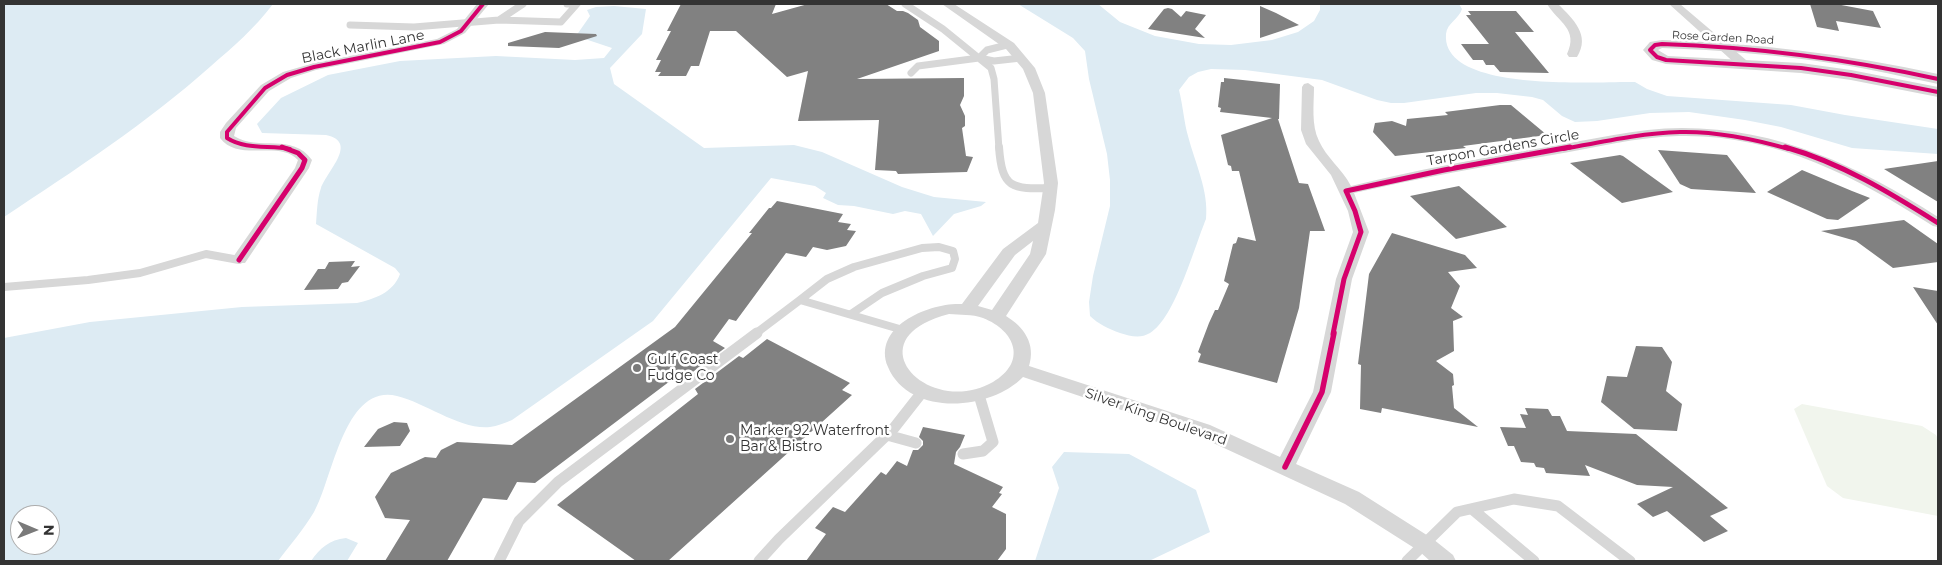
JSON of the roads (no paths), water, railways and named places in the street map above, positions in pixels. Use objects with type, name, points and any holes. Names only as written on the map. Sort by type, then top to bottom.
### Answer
[{"type":"street","name":"Black Marlin Lane","points":[[239,260],[302,168],[305,160],[302,154],[294,150],[246,146],[231,142],[227,138],[227,132],[231,126],[265,88],[277,79],[300,70],[440,42],[461,32],[483,4]]},
{"type":"street","points":[[947,4],[1007,44],[1029,68],[1039,93],[1050,188],[1048,210],[1038,254],[996,316]]},
{"type":"street","points":[[1552,4],[1569,22],[1577,36],[1578,47],[1573,54]]},
{"type":"street","points":[[1674,4],[1742,63]]},
{"type":"street","name":"Rose Garden Road","points":[[1938,79],[1844,60],[1724,46],[1662,44],[1655,45],[1650,50],[1657,57],[1666,60],[1742,63],[1826,71],[1938,92]]},
{"type":"street","points":[[1285,467],[1322,392],[1344,279],[1361,232],[1355,211],[1338,174],[1313,144],[1308,130],[1308,87]]},
{"type":"street","name":"Tarpon Gardens Circle","points":[[1346,191],[1408,176],[1519,156],[1652,134],[1682,132],[1724,135],[1761,142],[1806,154],[1851,172],[1898,197],[1938,223]]},
{"type":"street","points":[[967,309],[1009,252],[1043,226]]},
{"type":"street","points":[[967,309],[996,316],[1011,327],[1020,340],[1023,354],[1019,369],[1010,380],[996,389],[979,395],[960,398],[941,396],[923,391],[908,381],[898,369],[894,356],[896,342],[903,330],[916,320],[931,313],[967,309]]},
{"type":"street","name":"Silver King Boulevard","points":[[1019,369],[1203,430],[1352,498],[1426,544],[1445,561]]},
{"type":"lane","points":[[499,20],[523,4]]},
{"type":"lane","points":[[350,25],[414,26],[499,20],[561,22],[576,4],[567,4]]},
{"type":"lane","points":[[905,4],[943,29],[991,68],[994,79],[1000,167],[1004,180],[1015,188],[1050,188]]},
{"type":"lane","points":[[978,58],[987,50],[1007,44]]},
{"type":"lane","points":[[911,73],[918,66],[978,58],[994,61],[1021,58]]},
{"type":"lane","points":[[499,561],[519,521],[558,482],[827,279],[854,267],[922,248],[939,247],[953,252],[952,268],[923,276],[882,293],[851,314]]},
{"type":"lane","points":[[4,287],[88,280],[140,273],[206,254],[239,260]]},
{"type":"lane","points":[[800,300],[903,330]]},
{"type":"lane","points":[[759,561],[779,539],[887,435],[923,391]]},
{"type":"lane","points":[[963,454],[983,451],[993,442],[979,395]]},
{"type":"lane","points":[[887,435],[916,443]]},
{"type":"lane","points":[[1407,561],[1457,512],[1514,499],[1558,506],[1630,561]]},
{"type":"lane","points":[[1472,509],[1534,561]]},
{"type":"place","name":"Gulf Coast Fudge Co","points":[[637,368]]},
{"type":"place","name":"Marker 92 Waterfront Bar & Bistro","points":[[730,439]]}]
